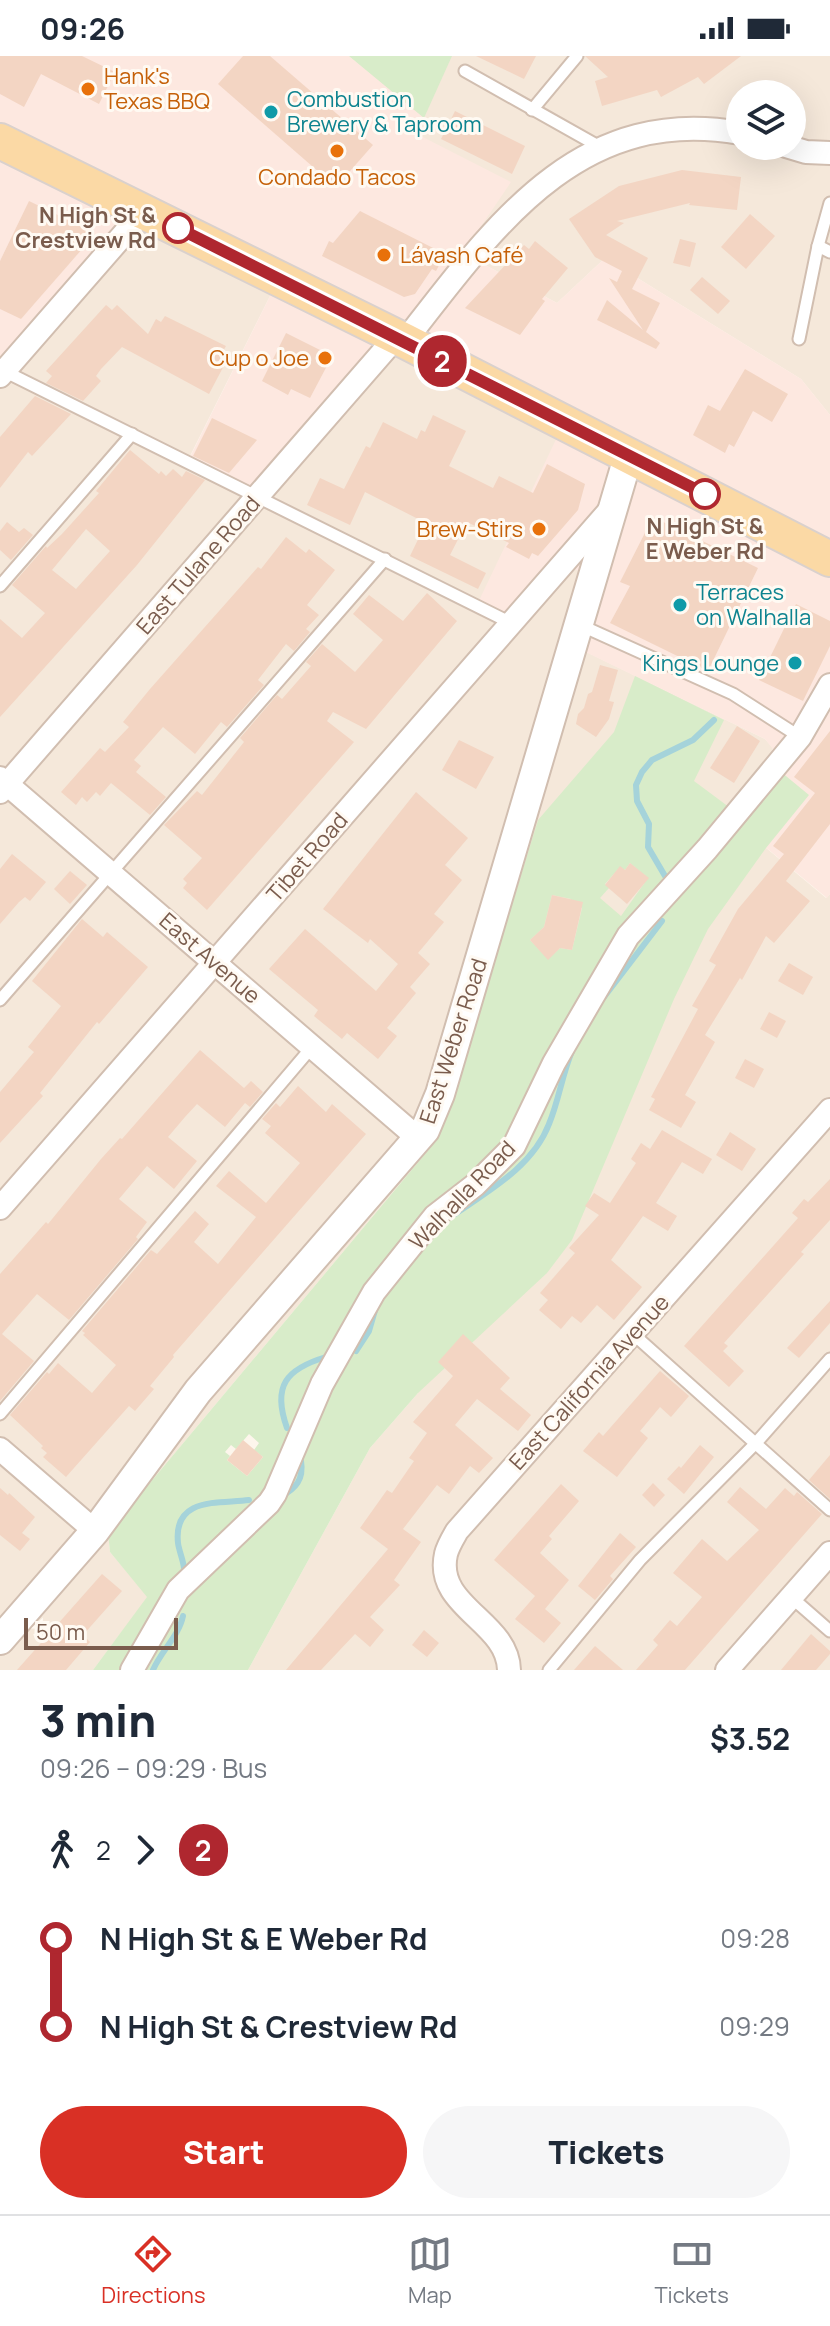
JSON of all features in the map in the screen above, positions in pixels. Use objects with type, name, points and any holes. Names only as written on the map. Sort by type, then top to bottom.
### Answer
[{"type":"main road","points":[[0,141],[629,454],[830,559]]},
{"type":"street","name":"East Tulane Road","points":[[2,785],[524,202],[552,177],[600,147],[680,128],[726,131]]},
{"type":"street","points":[[806,152],[830,153]]},
{"type":"street","points":[[1,372],[144,211]]},
{"type":"street","name":"East Weber Road","points":[[0,1640],[95,1531],[198,1391],[419,1139],[440,1094],[629,454]]},
{"type":"street","name":"Tibet Road","points":[[0,1208],[613,507]]},
{"type":"street","name":"Walhalla Road","points":[[132,1670],[178,1590],[275,1494],[322,1384],[374,1292],[435,1216],[475,1185],[514,1146],[554,1063],[628,936],[707,849],[800,737],[830,685]]},
{"type":"street","name":"East Avenue","points":[[2,785],[112,872],[419,1139]]},
{"type":"street","name":"East California Avenue","points":[[509,1670],[509,1657],[496,1636],[460,1603],[447,1581],[446,1554],[457,1531],[830,1110]]},
{"type":"street","points":[[0,1449],[95,1531]]},
{"type":"street","points":[[727,1670],[830,1553]]},
{"type":"lane","points":[[532,110],[577,56]]},
{"type":"lane","points":[[465,71],[600,147]]},
{"type":"lane","points":[[799,339],[830,203]]},
{"type":"lane","points":[[818,246],[830,252]]},
{"type":"lane","points":[[1,372],[511,623]]},
{"type":"lane","points":[[0,586],[132,434]]},
{"type":"lane","points":[[0,1000],[385,559]]},
{"type":"lane","points":[[579,624],[733,694],[800,737]]},
{"type":"lane","points":[[0,1414],[312,1047]]},
{"type":"lane","points":[[632,1333],[830,1510]]},
{"type":"lane","points":[[549,1670],[640,1560],[756,1443],[830,1359]]},
{"type":"lane","points":[[791,1597],[830,1631]]},
{"type":"shaded area","points":[[0,56],[349,56],[424,118],[413,132],[511,182],[465,250],[487,266],[557,303],[605,258],[801,379],[830,415],[830,894],[827,898],[741,827],[773,749],[765,739],[571,645],[589,574],[559,564],[505,626],[474,611],[561,429],[394,346],[258,500],[185,467],[277,282],[136,214],[0,366]]},
{"type":"shaded area","points":[[349,56],[830,56],[830,415],[801,379],[605,258],[557,303],[487,266],[464,250],[412,132],[423,118]]},
{"type":"shaded area","points":[[136,214],[277,282],[185,466],[393,346],[561,428],[559,563],[590,574],[572,645],[765,739],[773,748],[741,827],[826,898],[830,894],[830,1670],[248,1670],[370,1448],[418,1393],[483,998],[444,1125],[430,1148],[108,1533],[110,1552],[148,1597],[93,1670],[0,1670],[0,366]]},
{"type":"green space","points":[[349,56],[452,56],[424,118]]},
{"type":"green space","points":[[635,676],[724,720],[694,781],[737,813],[775,767],[809,795],[766,848],[708,929],[674,999],[572,1240],[547,1273],[418,1393],[370,1448],[248,1670],[93,1670],[147,1597],[110,1552],[108,1533],[430,1148],[444,1125],[538,820],[614,732]],"holes":[[[630,863],[648,878],[621,916],[600,898],[609,888],[605,884],[620,867],[625,870]],[[552,895],[571,899],[570,905],[582,908],[572,950],[560,948],[548,959],[530,940],[544,927]],[[249,1434],[259,1443],[254,1450],[263,1457],[247,1476],[227,1460],[230,1456],[225,1452],[231,1445],[236,1449]]]},
{"type":"building","points":[[0,56],[82,56],[115,72],[99,104],[41,74],[24,107],[0,94]]},
{"type":"building","points":[[243,56],[270,56],[373,145],[336,187],[218,84]]},
{"type":"building","points":[[476,56],[536,56],[524,79]]},
{"type":"building","points":[[585,56],[741,56],[704,84],[698,77],[661,97],[657,90],[602,106],[595,81],[608,77]]},
{"type":"building","points":[[455,111],[525,146],[512,174],[441,139]]},
{"type":"building","points":[[682,170],[741,177],[737,210],[690,203],[617,221],[624,223],[606,235],[648,258],[632,289],[660,303],[646,332],[660,343],[656,349],[597,320],[607,300],[643,330],[609,278],[617,282],[622,271],[595,257],[569,219],[619,186]]},
{"type":"building","points":[[29,201],[89,230],[90,240],[21,319],[0,309],[0,261]]},
{"type":"building","name":"Lávash Café","points":[[360,211],[445,254],[436,271],[432,269],[415,294],[404,297],[322,256],[329,241],[333,243]]},
{"type":"building","points":[[750,214],[775,236],[746,269],[721,247]]},
{"type":"building","points":[[680,239],[696,243],[690,267],[673,263]]},
{"type":"building","points":[[535,241],[568,268],[542,299],[545,301],[520,335],[465,308],[524,245],[529,249]]},
{"type":"building","points":[[702,277],[730,301],[718,314],[690,290]]},
{"type":"building","points":[[106,305],[112,310],[117,305],[148,334],[156,319],[161,322],[165,316],[226,346],[222,353],[229,356],[209,394],[122,347],[101,369],[96,376],[101,381],[83,401],[46,383],[52,376],[46,371]]},
{"type":"building","points":[[286,333],[326,353],[329,362],[310,398],[291,389],[288,395],[262,381]]},
{"type":"building","points":[[745,369],[788,394],[772,422],[753,411],[734,447],[729,444],[725,453],[693,435],[708,405],[720,411]]},
{"type":"building","points":[[35,396],[71,414],[32,456],[28,452],[0,488],[0,437]]},
{"type":"building","points":[[433,415],[466,431],[449,466],[493,488],[499,476],[533,493],[547,464],[585,484],[578,510],[538,556],[532,553],[529,559],[506,547],[509,543],[467,522],[450,555],[486,573],[478,589],[410,556],[426,523],[365,492],[350,525],[307,505],[320,478],[344,489],[366,446],[370,448],[383,422],[417,439],[421,430],[425,432]]},
{"type":"building","points":[[212,418],[257,440],[229,473],[193,456]]},
{"type":"building","points":[[130,450],[159,474],[161,471],[166,476],[173,469],[182,477],[186,471],[205,480],[137,565],[0,717],[0,619],[22,638],[45,613],[12,585],[99,493],[96,491]],"holes":[[[86,529],[110,551],[76,589],[52,570]]]},
{"type":"building","name":"Terraces on Walhalla","points":[[653,517],[758,568],[708,671],[610,623],[630,586],[620,582]]},
{"type":"building","points":[[7,522],[19,532],[24,528],[33,535],[11,560],[0,550],[0,531]]},
{"type":"building","points":[[286,537],[306,553],[309,549],[335,570],[307,605],[319,615],[306,629],[310,632],[294,651],[286,644],[258,680],[264,685],[227,727],[221,722],[195,754],[163,727],[134,760],[141,766],[136,772],[166,797],[150,815],[111,783],[100,796],[96,792],[87,802],[82,797],[76,805],[61,792],[100,748],[105,752],[129,727],[123,722],[150,689],[258,567],[261,569]]},
{"type":"building","points":[[427,593],[457,621],[366,729],[333,712],[327,721],[354,742],[207,910],[183,888],[187,883],[183,879],[202,858],[164,825],[197,791],[202,795],[244,742],[240,738],[277,695],[282,699],[311,666],[306,662],[322,644],[355,672],[383,640],[353,614],[369,595],[403,621]]},
{"type":"building","name":"Kings Lounge","points":[[796,604],[830,621],[830,646],[803,701],[759,680]]},
{"type":"building","points":[[600,665],[618,670],[609,701],[614,702],[609,719],[596,737],[576,724],[588,694],[592,692]]},
{"type":"building","points":[[737,726],[760,741],[734,783],[710,768]]},
{"type":"building","points":[[830,731],[830,824],[786,881],[810,901],[774,943],[766,936],[742,980],[740,978],[705,1035],[715,1042],[685,1095],[696,1102],[681,1128],[649,1110],[655,1099],[651,1097],[698,1009],[692,1006],[716,965],[709,961],[738,909],[784,854],[773,846],[815,793],[794,777]]},
{"type":"building","points":[[459,740],[494,757],[476,789],[442,770]]},
{"type":"building","points":[[416,792],[468,838],[445,865],[462,880],[434,914],[444,922],[418,953],[430,964],[410,987],[416,993],[387,1028],[397,1036],[378,1059],[347,1033],[342,1039],[314,1016],[318,1010],[269,969],[305,929],[376,991],[398,964],[370,939],[368,943],[323,909]]},
{"type":"building","points":[[12,854],[46,882],[30,901],[25,897],[19,902],[0,924],[0,869]]},
{"type":"building","points":[[630,863],[649,878],[627,904],[605,885],[620,866],[625,870]]},
{"type":"building","points":[[70,871],[87,885],[70,904],[54,889]]},
{"type":"building","points":[[552,895],[583,902],[572,950],[560,948],[548,960],[530,940],[544,927]]},
{"type":"building","points":[[82,919],[103,937],[107,932],[148,967],[99,1024],[97,1022],[40,1093],[43,1096],[0,1143],[0,1092],[34,1052],[28,1047],[61,1006],[32,981]]},
{"type":"building","points":[[789,963],[813,977],[803,995],[778,981]]},
{"type":"building","points":[[769,1012],[786,1021],[777,1038],[760,1029]]},
{"type":"building","points":[[200,1050],[244,1088],[251,1081],[263,1092],[250,1107],[245,1103],[225,1127],[197,1104],[185,1117],[168,1137],[197,1161],[174,1189],[147,1166],[119,1199],[147,1222],[136,1237],[138,1239],[69,1320],[37,1294],[2,1334],[34,1361],[0,1401],[0,1274],[46,1222],[48,1224],[101,1159]]},
{"type":"building","points":[[745,1059],[764,1069],[754,1088],[735,1078]]},
{"type":"building","points":[[298,1086],[326,1112],[332,1104],[366,1134],[173,1355],[150,1386],[154,1389],[135,1411],[129,1406],[66,1477],[43,1457],[47,1453],[41,1448],[43,1446],[10,1415],[58,1363],[92,1393],[116,1365],[82,1331],[151,1250],[157,1254],[195,1211],[209,1224],[194,1242],[218,1264],[256,1217],[216,1186],[229,1171],[266,1203],[300,1163],[265,1133],[271,1126],[262,1119],[276,1103],[280,1107]]},
{"type":"building","points":[[662,1130],[712,1159],[703,1174],[682,1162],[656,1203],[677,1216],[668,1231],[643,1216],[611,1260],[642,1287],[614,1320],[597,1305],[581,1323],[572,1316],[561,1329],[539,1310],[548,1300],[540,1293],[575,1253],[569,1248],[599,1215],[585,1206],[594,1193],[610,1203],[636,1163],[631,1159],[641,1143],[650,1149]]},
{"type":"building","points":[[730,1132],[756,1149],[742,1171],[716,1155]]},
{"type":"building","points":[[830,1179],[830,1220],[801,1252],[804,1254],[724,1343],[728,1346],[723,1351],[744,1371],[729,1387],[684,1346],[798,1218],[792,1213],[804,1199],[808,1202]]},
{"type":"building","points":[[830,1301],[830,1323],[799,1358],[787,1348]]},
{"type":"building","points":[[463,1334],[510,1378],[500,1389],[531,1415],[518,1431],[477,1399],[455,1425],[493,1458],[479,1473],[470,1466],[449,1494],[437,1485],[403,1529],[421,1542],[394,1580],[400,1585],[370,1617],[384,1630],[370,1647],[355,1634],[321,1670],[286,1670],[388,1549],[360,1528],[387,1490],[392,1493],[414,1461],[409,1458],[427,1433],[413,1422],[453,1376],[438,1362]]},
{"type":"building","points":[[660,1371],[689,1396],[671,1417],[660,1407],[640,1431],[648,1438],[617,1477],[583,1451],[599,1432],[603,1436]]},
{"type":"building","points":[[243,1440],[263,1457],[247,1476],[227,1460]]},
{"type":"building","points":[[700,1445],[714,1457],[684,1494],[667,1479]]},
{"type":"building","points":[[830,1455],[830,1499],[809,1480]]},
{"type":"building","points":[[653,1483],[665,1495],[654,1507],[642,1495]]},
{"type":"building","points":[[561,1484],[579,1501],[549,1536],[552,1539],[540,1553],[569,1580],[545,1609],[561,1623],[544,1643],[515,1619],[535,1596],[494,1560]]},
{"type":"building","points":[[740,1487],[766,1509],[785,1488],[794,1496],[797,1492],[822,1514],[685,1670],[636,1670],[658,1645],[653,1640],[670,1620],[677,1626],[702,1597],[673,1573],[702,1539],[727,1561],[759,1530],[727,1502]]},
{"type":"building","points":[[0,1488],[35,1517],[22,1533],[30,1539],[20,1551],[0,1535]]},
{"type":"building","points":[[620,1533],[636,1547],[610,1576],[613,1579],[595,1600],[578,1586]]},
{"type":"building","points":[[102,1574],[122,1591],[83,1635],[90,1642],[66,1670],[17,1670]]},
{"type":"building","points":[[424,1630],[439,1643],[427,1657],[412,1645]]},
{"type":"building","points":[[811,1634],[830,1654],[816,1670],[781,1670]]},
{"type":"building","points":[[595,1646],[623,1670],[574,1670]]},
{"type":"waterway","points":[[665,876],[648,847],[649,824],[637,801],[636,785],[652,760],[693,740],[714,720]]},
{"type":"waterway","points":[[604,997],[662,921]]},
{"type":"waterway","points":[[455,1214],[509,1176],[542,1139],[572,1051]]},
{"type":"waterway","points":[[356,1351],[369,1331],[376,1307]]},
{"type":"waterway","points":[[287,1428],[281,1401],[286,1381],[301,1367],[326,1357]]},
{"type":"waterway","points":[[280,1497],[298,1483],[301,1461]]},
{"type":"waterway","points":[[184,1568],[178,1543],[178,1528],[183,1517],[201,1505],[249,1500]]},
{"type":"waterway","points":[[153,1670],[178,1630],[183,1616]]},
{"type":"bus line","name":"2","points":[[178,228],[705,494]]},
{"type":"place","name":"Hank's Texas BBQ","points":[[88,89]]},
{"type":"place","name":"Combustion Brewery & Taproom","points":[[271,112]]},
{"type":"place","name":"Condado Tacos","points":[[337,151]]},
{"type":"place","name":"N High St & Crestview Rd","points":[[178,228]]},
{"type":"place","name":"Lávash Café","points":[[384,255]]},
{"type":"place","name":"Cup o Joe","points":[[325,358]]},
{"type":"place","name":"N High St & E Weber Rd","points":[[705,494]]},
{"type":"place","name":"Brew-Stirs","points":[[539,529]]},
{"type":"place","name":"Terraces on Walhalla","points":[[680,605]]},
{"type":"place","name":"Kings Lounge","points":[[795,663]]}]
